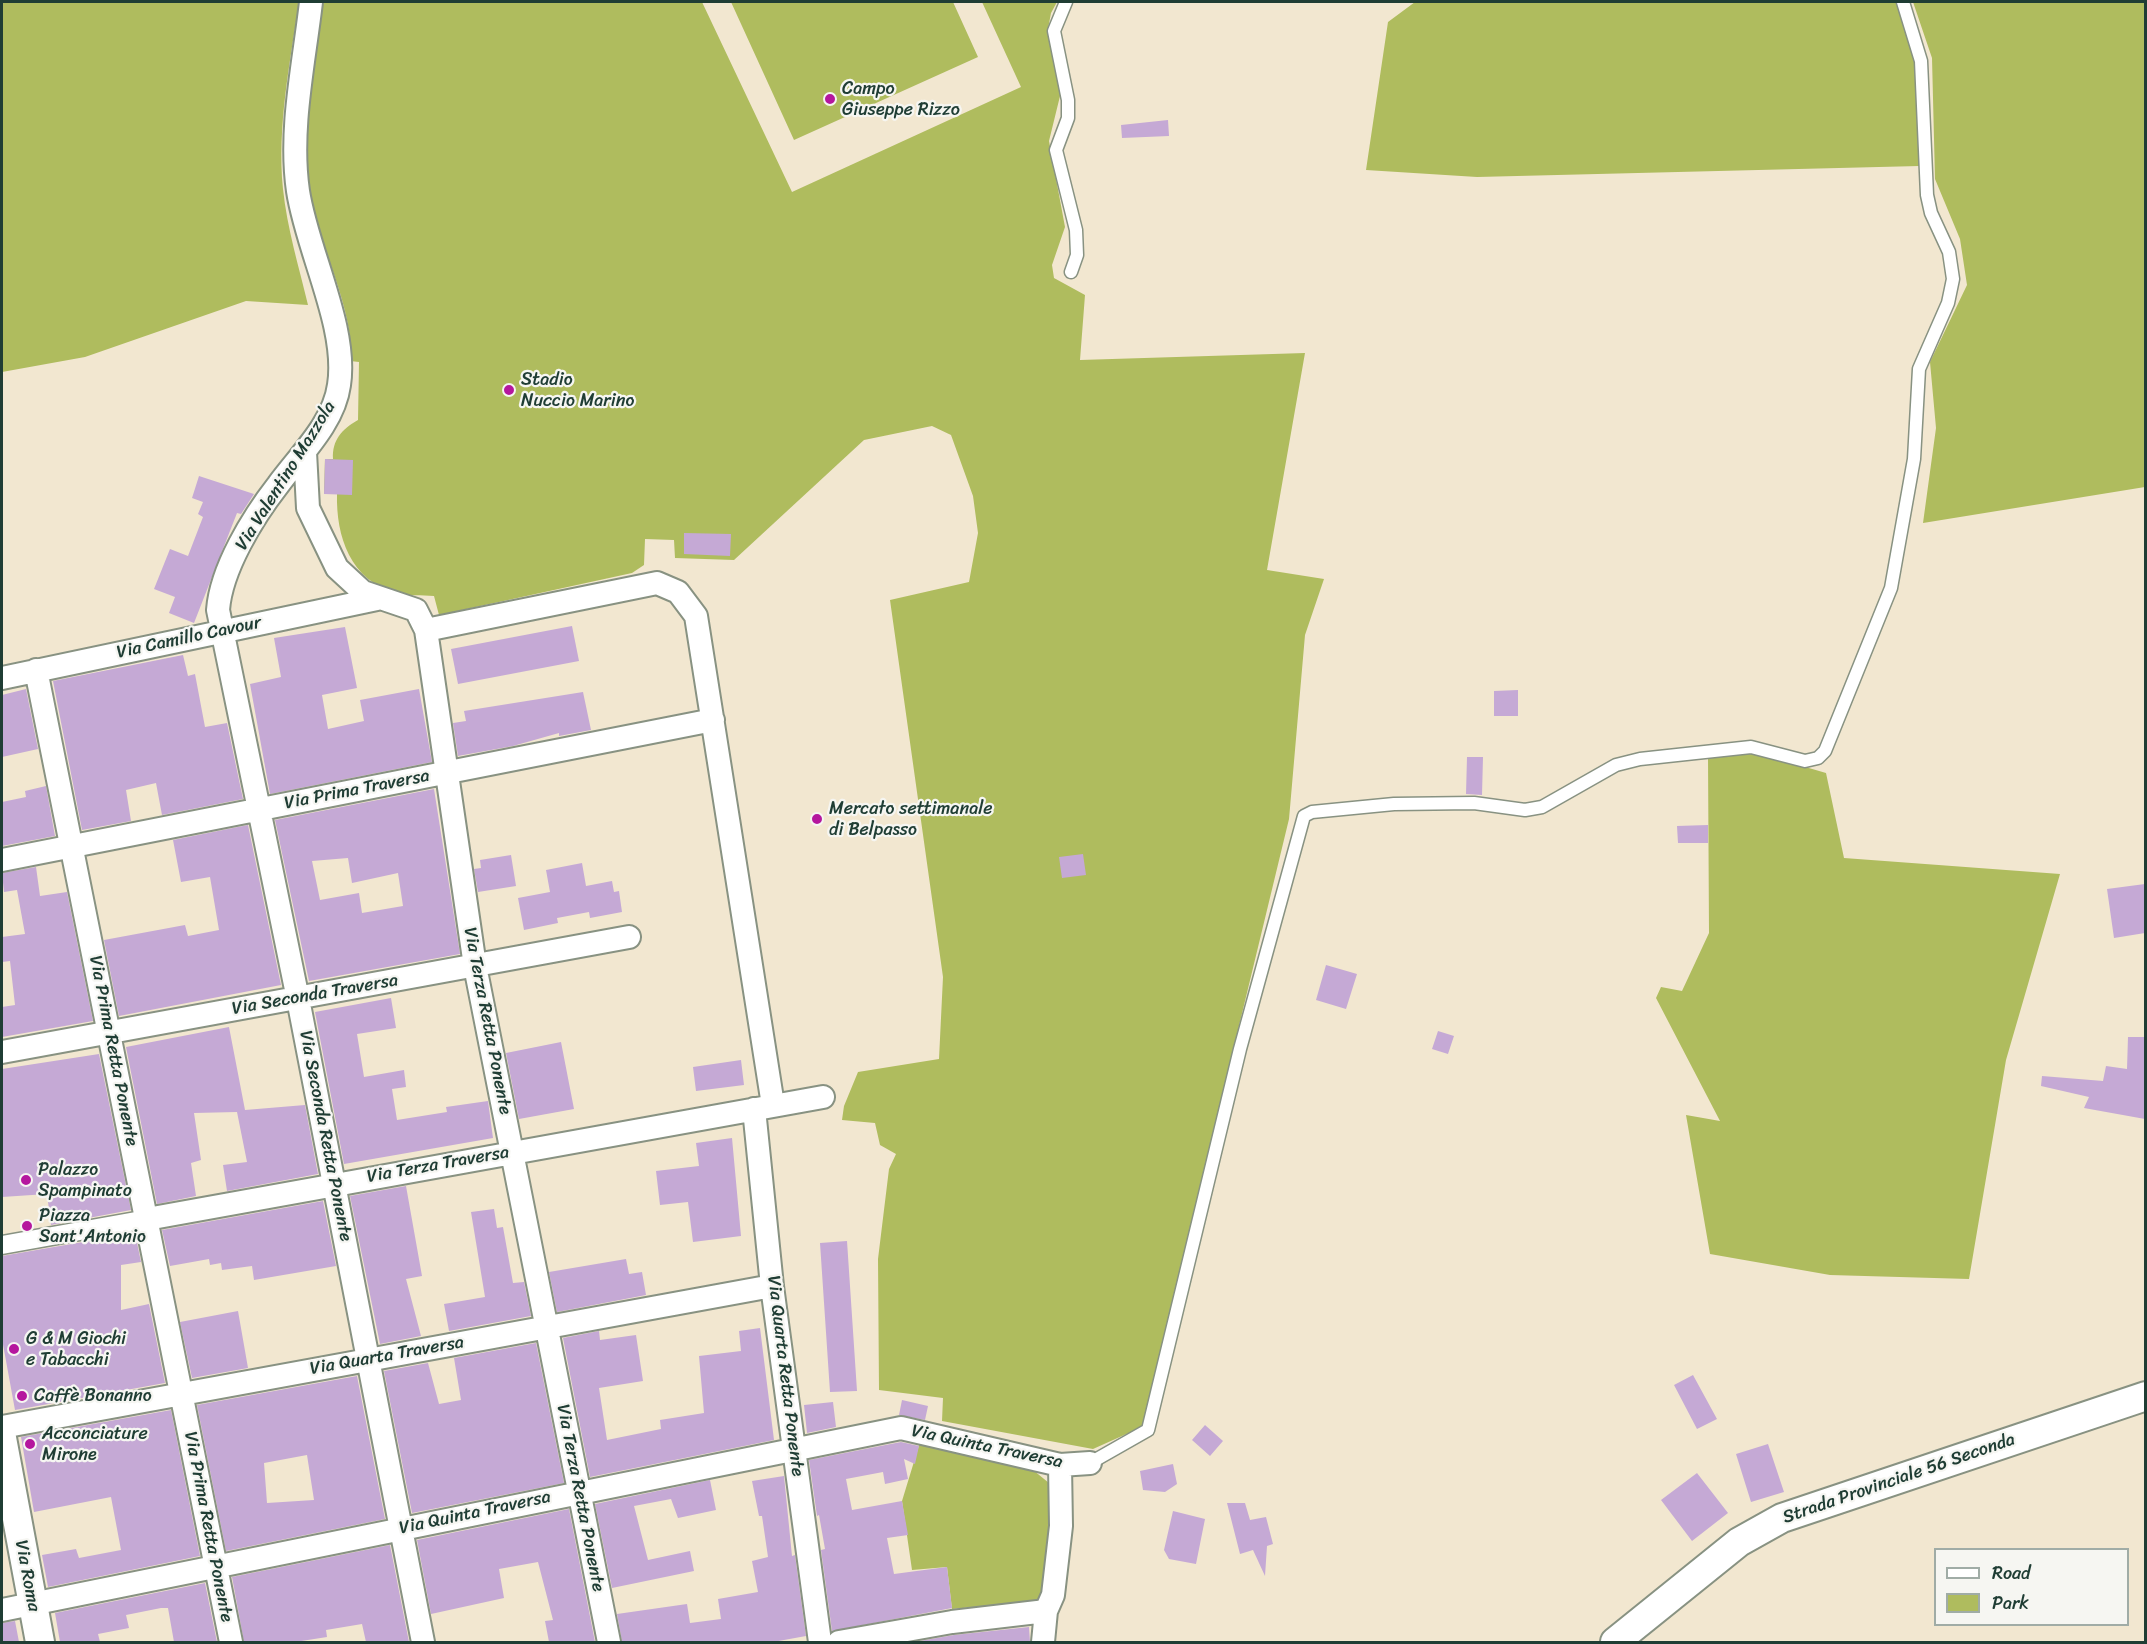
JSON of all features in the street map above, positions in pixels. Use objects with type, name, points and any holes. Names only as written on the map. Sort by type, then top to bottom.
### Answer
[{"type":"street","name":"Via Valentino Mazzola","points":[[222,630],[218,610],[219,590],[248,531],[277,486],[305,452],[330,412],[339,387],[340,359],[337,335],[304,219],[298,189],[297,135],[310,2]]},
{"type":"street","name":"Via Terza Retta Ponente","points":[[305,452],[308,508],[337,568],[363,592],[377,599],[395,601],[416,610],[426,630],[475,966],[609,1642]]},
{"type":"street","name":"Via Quarta Retta Ponente","points":[[426,630],[657,583],[678,592],[696,615],[713,720],[764,1107],[772,1286],[820,1642]]},
{"type":"street","name":"Via Camillo Cavour","points":[[2,678],[377,599]]},
{"type":"street","name":"Via Seconda Retta Ponente","points":[[222,630],[298,999],[423,1642]]},
{"type":"street","name":"Via Prima Retta Ponente","points":[[36,670],[231,1642]]},
{"type":"street","name":"Via Prima Traversa","points":[[2,860],[713,720]]},
{"type":"street","name":"Via Seconda Traversa","points":[[2,1052],[629,937]]},
{"type":"street","name":"Via Terza Traversa","points":[[2,1245],[334,1183],[823,1097]]},
{"type":"street","name":"Via Quarta Traversa","points":[[2,1427],[772,1286]]},
{"type":"street","name":"Strada Provinciale 56 Seconda","points":[[1615,1642],[1739,1542],[1782,1518],[2145,1396]]},
{"type":"street","name":"Via Quinta Traversa","points":[[2,1610],[794,1447],[901,1428],[1060,1465],[1090,1463]]},
{"type":"street","name":"Via Roma","points":[[2,1438],[40,1642]]},
{"type":"street","points":[[1043,1642],[1046,1611],[1053,1595],[1061,1526],[1060,1465]]},
{"type":"street","points":[[839,1642],[952,1622],[1046,1611]]},
{"type":"lane","points":[[1066,2],[1054,31],[1068,100],[1068,118],[1056,150],[1076,230],[1077,255],[1071,272]]},
{"type":"lane","points":[[1090,1463],[1148,1430],[1240,1049],[1304,816],[1312,812],[1394,804],[1474,803],[1526,810],[1542,807],[1616,765],[1640,759],[1743,747],[1805,761],[1818,758],[1825,752],[1891,588],[1914,459],[1919,369],[1948,303],[1953,279],[1949,252],[1931,213],[1928,195],[1921,61],[1903,2]]},
{"type":"green space","points":[[2,2],[299,2],[285,95],[282,165],[287,218],[308,305],[246,301],[85,357],[2,372]]},
{"type":"green space","points":[[322,2],[702,2],[792,192],[1021,87],[982,2],[1057,2],[1051,13],[1048,29],[1061,92],[1049,141],[1065,227],[1052,265],[1054,278],[1085,295],[1080,360],[1305,353],[1267,570],[1324,579],[1305,635],[1289,819],[1142,1427],[1093,1449],[942,1421],[943,1398],[879,1390],[878,1259],[889,1169],[896,1154],[880,1145],[875,1123],[842,1120],[844,1106],[858,1072],[939,1059],[943,977],[890,600],[969,582],[978,533],[973,496],[951,435],[932,426],[864,440],[734,560],[675,558],[674,540],[645,539],[644,565],[632,573],[439,615],[434,596],[397,593],[381,587],[357,567],[349,555],[339,526],[337,494],[324,494],[325,459],[333,459],[334,446],[339,436],[358,420],[359,362],[350,361],[350,342],[342,300],[320,234],[310,193],[308,123]]},
{"type":"green space","name":"Campo Giuseppe Rizzo","points":[[731,2],[953,2],[978,57],[794,140]]},
{"type":"green space","points":[[1415,2],[1897,2],[1916,61],[1919,166],[1477,177],[1366,170],[1388,22]]},
{"type":"green space","points":[[1913,2],[2145,2],[2145,487],[1923,523],[1936,428],[1930,362],[1967,285],[1960,239],[1935,179],[1932,58]]},
{"type":"green space","points":[[1747,750],[1826,773],[1844,858],[2060,874],[2006,1060],[1969,1279],[1830,1275],[1710,1254],[1686,1115],[1720,1121],[1656,998],[1661,987],[1682,991],[1709,933],[1708,757]]},
{"type":"green space","points":[[920,1442],[1033,1470],[1049,1483],[1053,1492],[1046,1593],[1040,1601],[952,1609],[947,1567],[912,1570],[902,1501]]},
{"type":"building","points":[[1168,120],[1169,136],[1122,138],[1121,125]]},
{"type":"building","points":[[325,459],[353,460],[352,495],[324,494]]},
{"type":"building","points":[[199,476],[254,494],[241,514],[237,513],[194,623],[169,613],[175,597],[154,589],[170,549],[188,556],[203,517],[198,514],[203,502],[192,498]]},
{"type":"building","points":[[684,533],[731,534],[730,556],[684,554]]},
{"type":"building","points":[[572,626],[579,661],[458,684],[451,649]]},
{"type":"building","points":[[345,627],[357,688],[322,695],[328,729],[364,721],[360,700],[419,689],[432,762],[270,794],[250,684],[281,677],[274,638]]},
{"type":"building","points":[[183,655],[188,676],[195,674],[205,727],[227,723],[243,799],[162,815],[156,783],[126,790],[131,821],[82,830],[53,681]]},
{"type":"building","points":[[26,689],[38,749],[2,757],[2,695]]},
{"type":"building","points":[[1518,690],[1518,716],[1494,716],[1494,691]]},
{"type":"building","points":[[583,692],[591,730],[559,736],[559,733],[513,746],[458,756],[453,723],[466,721],[464,711]]},
{"type":"building","points":[[1467,757],[1483,757],[1482,795],[1466,794]]},
{"type":"building","points":[[46,786],[55,836],[2,846],[2,802],[26,797],[25,791]]},
{"type":"building","points":[[434,789],[460,954],[309,981],[275,820]],"holes":[[[348,858],[352,883],[398,873],[403,906],[362,913],[359,893],[320,900],[312,861]]]},
{"type":"building","points":[[248,825],[281,985],[119,1016],[104,940],[185,925],[188,936],[219,930],[210,877],[181,882],[173,840]]},
{"type":"building","points":[[1708,825],[1708,843],[1678,843],[1677,826]]},
{"type":"building","points":[[1083,854],[1086,875],[1062,878],[1059,857]]},
{"type":"building","points":[[511,855],[516,886],[478,892],[474,869],[481,868],[480,860]]},
{"type":"building","points":[[582,863],[586,886],[612,881],[614,892],[619,891],[622,912],[590,918],[589,912],[557,918],[558,923],[524,930],[518,898],[550,892],[546,870]]},
{"type":"building","points":[[36,867],[40,896],[67,892],[93,1021],[2,1037],[2,1007],[15,1005],[10,961],[2,962],[2,937],[25,934],[17,890],[4,892],[2,873]]},
{"type":"building","points":[[2145,884],[2145,933],[2114,938],[2107,889]]},
{"type":"building","points":[[1326,965],[1357,974],[1346,1009],[1316,1000]]},
{"type":"building","points":[[391,998],[396,1028],[357,1034],[364,1077],[404,1070],[406,1087],[392,1089],[397,1120],[447,1112],[446,1107],[488,1101],[493,1138],[344,1164],[315,1012]]},
{"type":"building","points":[[229,1027],[245,1110],[305,1105],[318,1174],[227,1191],[223,1165],[247,1162],[237,1112],[194,1113],[201,1160],[191,1163],[196,1196],[157,1204],[126,1047]]},
{"type":"building","points":[[1438,1031],[1454,1036],[1448,1054],[1432,1049]]},
{"type":"building","points":[[2128,1037],[2145,1037],[2145,1119],[2084,1108],[2089,1097],[2041,1086],[2042,1076],[2103,1081],[2106,1066],[2127,1069]]},
{"type":"building","points":[[561,1042],[574,1109],[519,1119],[506,1053]]},
{"type":"building","points":[[99,1054],[131,1210],[51,1225],[47,1194],[2,1197],[2,1069]]},
{"type":"building","points":[[741,1060],[744,1085],[696,1091],[693,1067]]},
{"type":"building","points":[[732,1138],[741,1236],[693,1242],[688,1202],[660,1205],[656,1171],[699,1166],[696,1143]]},
{"type":"building","points":[[406,1186],[422,1276],[406,1279],[421,1336],[380,1344],[350,1196]]},
{"type":"building","points":[[323,1201],[336,1266],[254,1280],[252,1266],[222,1270],[221,1263],[210,1265],[209,1259],[170,1266],[162,1230]]},
{"type":"building","points":[[494,1209],[497,1228],[503,1227],[513,1283],[524,1282],[531,1316],[449,1331],[444,1304],[485,1297],[471,1212]]},
{"type":"building","points":[[135,1233],[141,1262],[121,1265],[121,1310],[149,1304],[165,1383],[15,1410],[2,1339],[2,1256]]},
{"type":"building","points":[[847,1241],[857,1391],[830,1392],[820,1243]]},
{"type":"building","points":[[626,1259],[629,1274],[642,1272],[646,1295],[557,1312],[549,1272]]},
{"type":"building","points":[[238,1311],[248,1368],[192,1378],[180,1322]]},
{"type":"building","points":[[760,1328],[774,1440],[590,1477],[563,1338],[599,1331],[600,1340],[636,1335],[643,1381],[599,1388],[607,1440],[661,1429],[660,1420],[704,1413],[699,1356],[741,1351],[739,1331]]},
{"type":"building","points":[[536,1343],[564,1483],[412,1513],[384,1371],[428,1363],[439,1404],[461,1400],[454,1358]]},
{"type":"building","points":[[1693,1375],[1717,1419],[1697,1429],[1674,1385]]},
{"type":"building","points":[[357,1376],[385,1519],[226,1551],[197,1405]],"holes":[[[307,1455],[314,1500],[267,1503],[264,1463]]]},
{"type":"building","points":[[902,1400],[928,1406],[925,1420],[899,1415]]},
{"type":"building","points":[[833,1402],[836,1427],[807,1433],[804,1405]]},
{"type":"building","points":[[171,1410],[200,1556],[48,1587],[42,1555],[76,1549],[79,1558],[121,1550],[111,1497],[34,1512],[21,1437]]},
{"type":"building","points":[[1205,1425],[1223,1441],[1210,1456],[1192,1440]]},
{"type":"building","points":[[901,1442],[919,1446],[915,1464],[904,1459],[908,1479],[885,1484],[883,1472],[846,1479],[852,1510],[902,1501],[908,1535],[887,1538],[894,1574],[947,1567],[952,1608],[832,1631],[821,1550],[825,1549],[819,1515],[817,1516],[809,1460]]},
{"type":"building","points":[[1768,1444],[1784,1492],[1751,1502],[1736,1454]]},
{"type":"building","points":[[1173,1464],[1177,1484],[1165,1492],[1143,1490],[1140,1471]]},
{"type":"building","points":[[1697,1473],[1728,1513],[1692,1541],[1661,1500]]},
{"type":"building","points":[[784,1476],[792,1556],[795,1555],[806,1636],[773,1642],[622,1642],[617,1614],[687,1604],[690,1623],[721,1619],[718,1599],[758,1592],[752,1561],[768,1557],[762,1516],[759,1516],[752,1481]]},
{"type":"building","points":[[710,1480],[716,1510],[678,1518],[671,1499],[634,1506],[648,1560],[690,1551],[694,1571],[612,1588],[595,1504]]},
{"type":"building","points":[[1227,1503],[1245,1503],[1250,1520],[1266,1517],[1273,1544],[1267,1546],[1265,1576],[1253,1550],[1240,1554]]},
{"type":"building","points":[[569,1509],[595,1642],[549,1642],[545,1621],[553,1620],[538,1562],[499,1569],[504,1598],[431,1614],[417,1540]]},
{"type":"building","points":[[1173,1511],[1205,1519],[1196,1564],[1169,1559],[1164,1550]]},
{"type":"building","points":[[390,1545],[409,1642],[366,1642],[362,1624],[326,1630],[327,1637],[295,1642],[244,1642],[232,1577]]},
{"type":"building","points":[[205,1583],[217,1642],[174,1642],[168,1608],[161,1608],[126,1615],[129,1628],[98,1634],[100,1642],[60,1642],[55,1613]]},
{"type":"building","points":[[15,1621],[19,1642],[2,1642],[2,1623]]},
{"type":"building","points":[[1029,1627],[1030,1642],[914,1642],[954,1635]]},
{"type":"place","name":"Campo Giuseppe Rizzo","points":[[830,99]]},
{"type":"place","name":"Stadio Nuccio Marino","points":[[509,390]]},
{"type":"place","name":"Mercato settimanale di Belpasso","points":[[817,819]]},
{"type":"place","name":"Palazzo Spampinato","points":[[26,1180]]},
{"type":"place","name":"Piazza Sant'Antonio","points":[[27,1226]]},
{"type":"place","name":"G & M Giochi e Tabacchi","points":[[14,1349]]},
{"type":"place","name":"Caffè Bonanno","points":[[22,1396]]},
{"type":"place","name":"Acconciature Mirone","points":[[30,1444]]}]
